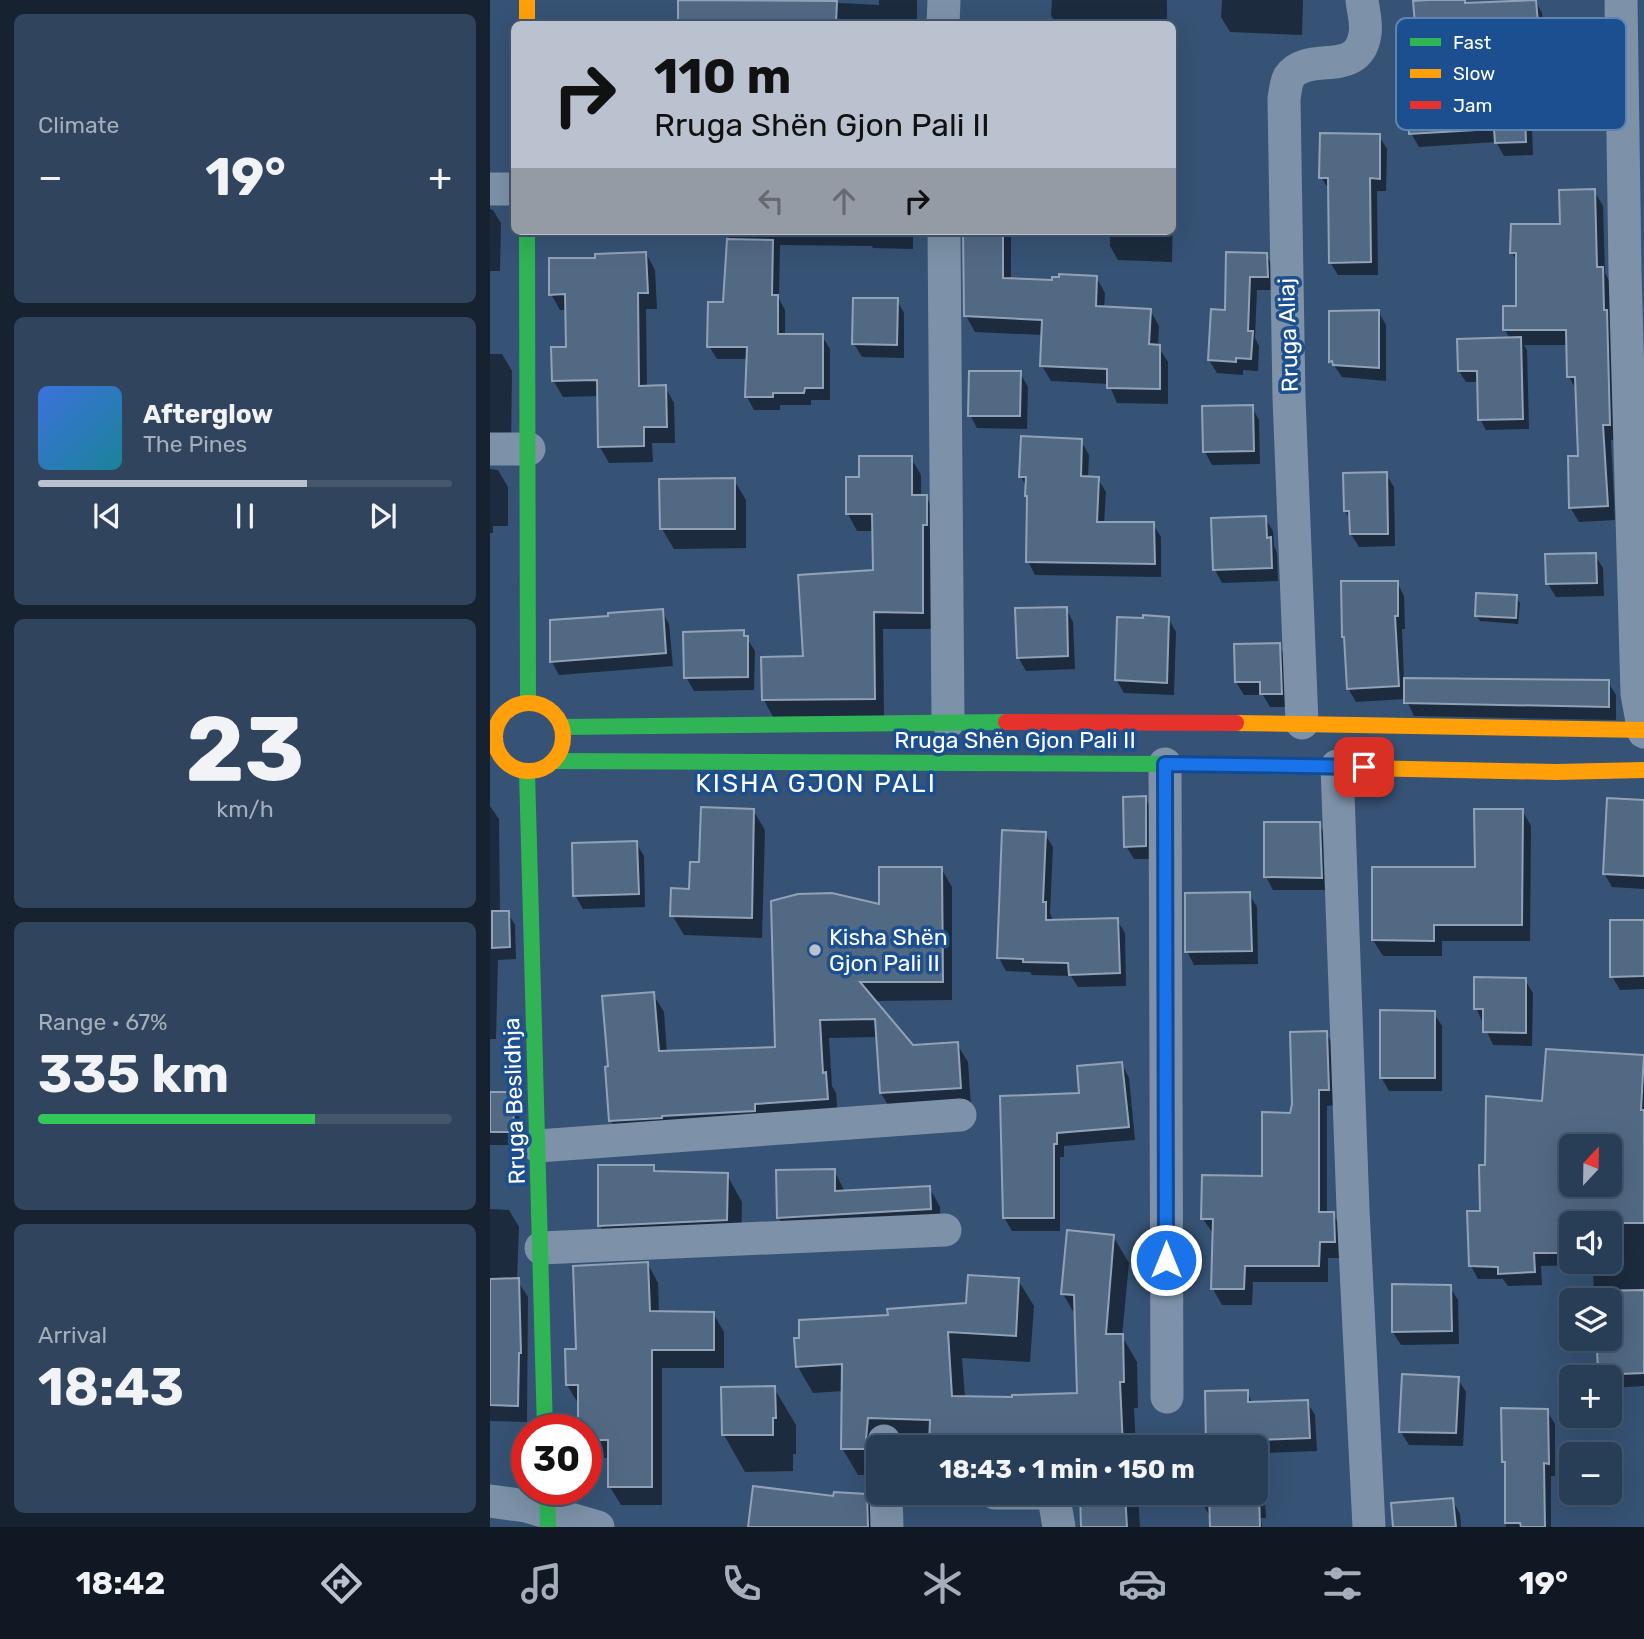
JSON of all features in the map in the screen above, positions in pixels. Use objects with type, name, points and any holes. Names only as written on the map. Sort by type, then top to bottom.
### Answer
[{"type":"street","points":[[527,0],[527,21]]},
{"type":"street","points":[[943,21],[944,0]]},
{"type":"street","name":"Rruga Aliaj","points":[[1302,723],[1289,398],[1284,99],[1289,77],[1308,64],[1344,62],[1358,51],[1365,33],[1362,0]]},
{"type":"street","points":[[1621,0],[1621,18]]},
{"type":"street","points":[[1623,130],[1635,640],[1637,694],[1643,731]]},
{"type":"street","points":[[490,189],[511,189]]},
{"type":"street","points":[[527,235],[528,703]]},
{"type":"street","points":[[944,235],[948,722]]},
{"type":"street","points":[[490,449],[528,449]]},
{"type":"street","points":[[528,703],[549,710],[562,727],[562,745],[553,761],[546,767],[527,772],[497,761],[493,728],[508,710],[528,703]]},
{"type":"street","name":"Rruga Shën Gjon Pali II","points":[[562,727],[948,722],[1302,723],[1643,731]]},
{"type":"street","name":"Rruga Shën Gjon Pali II","points":[[553,761],[1165,764],[1556,772],[1644,770]]},
{"type":"street","points":[[1165,764],[1167,1397]]},
{"type":"street","points":[[1337,766],[1353,1209],[1370,1527]]},
{"type":"street","name":"Rruga Beslidhja","points":[[527,772],[545,1414]]},
{"type":"street","points":[[538,1146],[960,1115]]},
{"type":"street","points":[[541,1248],[946,1230]]},
{"type":"street","points":[[490,1501],[547,1510],[598,1527]]},
{"type":"street","points":[[886,1505],[887,1527]]},
{"type":"street","points":[[1055,1505],[1059,1527]]},
{"type":"building","points":[[678,0],[837,1],[836,21],[678,21]]},
{"type":"building","points":[[1465,0],[1465,3],[1536,0],[1538,18],[1414,18],[1413,1]]},
{"type":"building","points":[[1409,130],[1477,130],[1409,134]]},
{"type":"building","points":[[1494,130],[1526,130],[1526,142],[1495,143]]},
{"type":"building","points":[[1320,133],[1380,134],[1380,179],[1370,178],[1371,262],[1329,263],[1328,178],[1319,178]]},
{"type":"building","points":[[1595,189],[1597,267],[1603,267],[1604,310],[1607,310],[1610,425],[1603,425],[1608,506],[1569,508],[1568,456],[1578,456],[1575,377],[1567,377],[1566,330],[1503,330],[1503,306],[1516,306],[1516,253],[1510,253],[1511,224],[1560,224],[1559,190]]},
{"type":"building","points":[[963,235],[1003,235],[1003,278],[1052,280],[1052,277],[1059,277],[1059,274],[1097,276],[1096,306],[1151,309],[1149,344],[1160,345],[1160,389],[1107,388],[1107,369],[1040,366],[1042,320],[964,316]]},
{"type":"building","points":[[727,239],[773,240],[772,295],[778,295],[778,334],[823,334],[823,388],[805,388],[804,393],[773,393],[773,397],[745,397],[747,347],[707,347],[708,302],[723,302]]},
{"type":"building","points":[[646,252],[648,293],[638,293],[639,386],[666,385],[667,427],[644,427],[644,446],[598,447],[597,380],[552,381],[551,347],[566,347],[565,294],[549,295],[549,258],[595,258],[595,254]]},
{"type":"building","points":[[1226,252],[1267,253],[1268,277],[1250,277],[1248,331],[1253,331],[1251,359],[1236,358],[1236,362],[1208,360],[1211,309],[1225,310]]},
{"type":"building","points":[[853,298],[898,298],[897,345],[852,344]]},
{"type":"building","points":[[1379,310],[1379,368],[1333,365],[1332,361],[1329,362],[1329,311]]},
{"type":"building","points":[[1521,337],[1523,419],[1478,420],[1477,371],[1458,371],[1457,339]]},
{"type":"building","points":[[969,371],[1021,371],[1020,416],[968,416]]},
{"type":"building","points":[[1253,405],[1254,451],[1203,452],[1202,406]]},
{"type":"building","points":[[1021,436],[1082,439],[1081,476],[1099,477],[1097,522],[1154,522],[1155,564],[1026,562],[1026,477],[1019,477]]},
{"type":"building","points":[[859,456],[912,456],[912,495],[927,495],[927,525],[923,525],[923,613],[874,612],[875,699],[762,700],[761,657],[803,656],[798,575],[873,570],[872,514],[846,514],[846,477],[859,477]]},
{"type":"building","points":[[1387,472],[1388,534],[1350,534],[1349,511],[1344,511],[1343,473]]},
{"type":"building","points":[[735,478],[735,529],[660,529],[659,479]]},
{"type":"building","points":[[1266,516],[1267,538],[1271,537],[1272,568],[1213,570],[1211,518]]},
{"type":"building","points":[[1596,553],[1597,583],[1546,584],[1545,554]]},
{"type":"building","points":[[1341,581],[1398,581],[1398,616],[1395,616],[1399,686],[1347,689],[1342,637]]},
{"type":"building","points":[[1476,593],[1517,595],[1516,618],[1475,616]]},
{"type":"building","points":[[1067,607],[1068,656],[1017,658],[1015,608]]},
{"type":"building","points":[[663,609],[666,653],[550,662],[550,620]]},
{"type":"building","points":[[1143,615],[1169,617],[1167,683],[1115,680],[1117,617],[1143,618]]},
{"type":"building","points":[[744,630],[744,636],[748,636],[748,677],[684,678],[683,632]]},
{"type":"building","points":[[1280,643],[1282,694],[1260,694],[1260,682],[1235,682],[1234,644]]},
{"type":"building","points":[[1404,678],[1609,680],[1609,707],[1404,703]]},
{"type":"building","points":[[1146,796],[1146,846],[1124,847],[1123,797]]},
{"type":"building","points":[[1607,798],[1644,800],[1644,876],[1603,874]]},
{"type":"building","points":[[701,807],[754,809],[752,918],[670,916],[671,888],[689,889],[690,862],[699,862]]},
{"type":"building","points":[[1474,809],[1523,809],[1522,925],[1434,925],[1434,941],[1372,940],[1372,867],[1475,867]]},
{"type":"building","points":[[1264,822],[1320,822],[1322,878],[1264,877]]},
{"type":"building","points":[[1002,830],[1046,832],[1043,902],[1046,902],[1046,920],[1118,918],[1120,973],[1069,975],[1068,963],[1023,962],[1023,959],[997,958]]},
{"type":"building","points":[[637,841],[639,894],[573,896],[572,843]]},
{"type":"building","points":[[879,867],[942,867],[943,982],[860,982],[913,1045],[958,1042],[961,1088],[880,1093],[875,1019],[820,1020],[823,1073],[826,1072],[828,1099],[755,1104],[755,1111],[609,1121],[602,996],[654,992],[659,1051],[775,1047],[771,901],[798,894],[832,893],[879,904]]},
{"type":"building","points":[[1250,892],[1252,951],[1185,952],[1185,893]]},
{"type":"building","points":[[492,911],[509,911],[510,947],[492,948]]},
{"type":"building","points":[[1610,920],[1644,920],[1644,976],[1610,977]]},
{"type":"building","points":[[1474,977],[1526,978],[1526,1033],[1483,1032],[1483,1009],[1474,1009]]},
{"type":"building","points":[[1380,1010],[1435,1011],[1435,1078],[1380,1078]]},
{"type":"building","points":[[1327,1031],[1329,1090],[1319,1090],[1319,1212],[1334,1212],[1335,1242],[1320,1242],[1319,1266],[1245,1266],[1244,1289],[1211,1289],[1213,1219],[1201,1219],[1202,1175],[1262,1176],[1262,1112],[1290,1113],[1292,1104],[1290,1032]]},
{"type":"building","points":[[1546,1049],[1644,1055],[1641,1110],[1644,1110],[1644,1223],[1622,1223],[1622,1211],[1559,1211],[1559,1253],[1534,1253],[1535,1272],[1498,1274],[1498,1267],[1469,1266],[1467,1211],[1480,1211],[1479,1165],[1485,1165],[1486,1096],[1542,1101]]},
{"type":"building","points":[[1122,1062],[1129,1127],[1057,1133],[1057,1144],[1054,1144],[1054,1218],[1003,1218],[1000,1096],[1079,1093],[1077,1066]]},
{"type":"building","points":[[490,1092],[513,1092],[514,1132],[490,1132]]},
{"type":"building","points":[[598,1165],[654,1165],[654,1171],[728,1173],[727,1220],[598,1226]]},
{"type":"building","points":[[835,1169],[835,1191],[930,1186],[931,1209],[777,1218],[776,1170]]},
{"type":"building","points":[[1067,1230],[1114,1235],[1106,1334],[1123,1334],[1124,1382],[1120,1382],[1122,1435],[929,1435],[930,1420],[868,1418],[865,1449],[841,1449],[842,1364],[796,1367],[794,1338],[799,1338],[799,1320],[888,1315],[887,1309],[966,1303],[968,1275],[1019,1278],[1016,1336],[948,1332],[952,1396],[1012,1397],[1077,1393],[1074,1295],[1061,1294]]},
{"type":"building","points":[[648,1262],[650,1311],[714,1312],[714,1350],[652,1350],[652,1487],[608,1487],[608,1440],[602,1440],[602,1414],[578,1414],[578,1385],[566,1385],[565,1349],[576,1349],[573,1266]]},
{"type":"building","points":[[519,1278],[521,1353],[518,1406],[490,1405],[490,1279]]},
{"type":"building","points":[[1392,1284],[1451,1285],[1452,1331],[1392,1332]]},
{"type":"building","points":[[1622,1290],[1644,1290],[1644,1373],[1622,1374],[1622,1365],[1598,1365],[1597,1351],[1622,1351]]},
{"type":"building","points":[[1402,1374],[1459,1377],[1456,1433],[1399,1432]]},
{"type":"building","points":[[775,1386],[776,1418],[773,1418],[773,1435],[722,1435],[721,1387]]},
{"type":"building","points":[[1248,1390],[1248,1402],[1308,1400],[1310,1438],[1268,1440],[1268,1435],[1206,1435],[1205,1391]]},
{"type":"building","points":[[1501,1408],[1548,1409],[1549,1464],[1544,1463],[1545,1527],[1521,1527],[1520,1523],[1505,1523],[1505,1462],[1502,1462]]},
{"type":"building","points":[[753,1486],[833,1496],[834,1492],[866,1494],[868,1527],[748,1527]]},
{"type":"building","points":[[1453,1498],[1456,1527],[1393,1527],[1391,1503]]},
{"type":"building","points":[[1080,1505],[1126,1505],[1127,1527],[1081,1527]]},
{"type":"building","points":[[1209,1505],[1259,1505],[1260,1527],[1210,1527]]},
{"type":"traffic: fast","points":[[527,235],[528,703]]},
{"type":"traffic: fast","points":[[562,727],[1006,722]]},
{"type":"traffic: fast","points":[[553,761],[1165,764],[1362,768]]},
{"type":"traffic: fast","points":[[527,772],[545,1414]]},
{"type":"traffic: fast","points":[[547,1505],[548,1527]]},
{"type":"traffic: slow","points":[[527,0],[527,21]]},
{"type":"traffic: slow","points":[[529,703],[542,706],[553,713],[560,724],[563,737],[560,750],[553,761],[542,768],[529,771],[516,768],[505,761],[498,750],[495,737],[498,724],[505,713],[516,706],[529,703]]},
{"type":"traffic: slow","points":[[1236,723],[1644,730]]},
{"type":"traffic: slow","points":[[1362,768],[1556,772],[1644,770]]},
{"type":"traffic: jam","points":[[1006,722],[1236,723]]},
{"type":"place","name":"Kisha Shën Gjon Pali II","points":[[815,950]]},
{"type":"district","name":"KISHA GJON PALI","points":[[816,783]]},
{"type":"route","points":[[1166,1260],[1165,764],[1364,767]]}]
